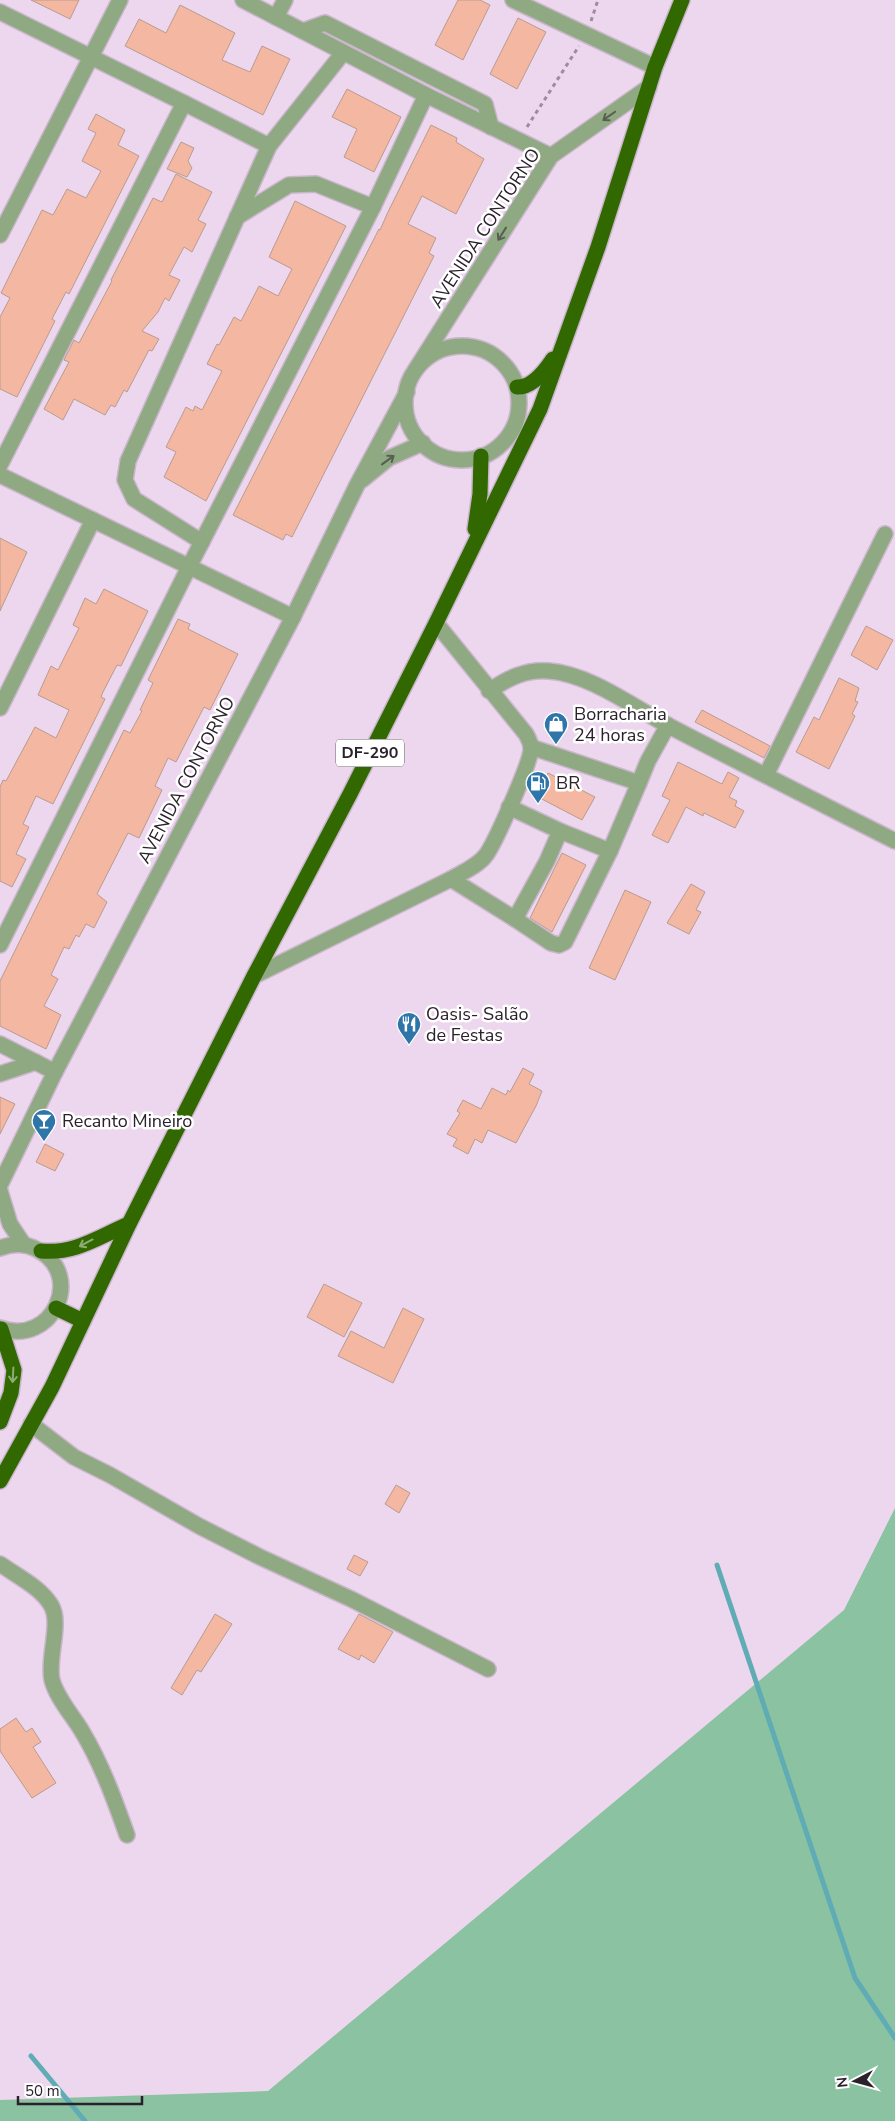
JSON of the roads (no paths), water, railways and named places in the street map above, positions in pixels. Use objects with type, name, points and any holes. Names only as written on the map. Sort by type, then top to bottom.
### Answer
[{"type":"highway","name":"DF-290","points":[[0,1480],[52,1387],[129,1224],[142,1202],[254,976],[350,794],[540,410],[598,247],[655,67],[682,0]]},
{"type":"highway","points":[[517,387],[523,387],[546,371],[564,341]]},
{"type":"highway","points":[[474,544],[480,494],[481,456]]},
{"type":"highway","points":[[41,1251],[57,1252],[76,1249],[129,1224]]},
{"type":"highway","points":[[56,1308],[83,1321]]},
{"type":"highway","points":[[0,1329],[14,1370],[11,1393],[0,1422]]},
{"type":"street","points":[[0,235],[120,0]]},
{"type":"street","points":[[243,0],[426,95],[551,156]]},
{"type":"street","points":[[276,17],[285,0]]},
{"type":"street","points":[[513,0],[655,67]]},
{"type":"street","points":[[0,12],[269,146]]},
{"type":"street","points":[[303,31],[325,23],[485,104],[491,127]]},
{"type":"street","points":[[202,542],[134,499],[125,480],[128,461],[269,146],[343,52]]},
{"type":"street","name":"AVENIDA CONTORNO","points":[[416,370],[551,156],[649,87]]},
{"type":"street","points":[[0,945],[5,923],[190,567],[373,207],[426,95]]},
{"type":"street","points":[[0,465],[184,104]]},
{"type":"street","points":[[237,217],[289,185],[316,184],[373,207]]},
{"type":"street","points":[[472,346],[484,350],[504,364],[517,387],[519,408],[513,428],[500,445],[481,456],[471,459],[450,458],[436,452],[423,443],[416,435],[408,420],[407,392],[416,370],[435,353],[453,347],[472,346]]},
{"type":"street","name":"AVENIDA CONTORNO","points":[[0,1185],[55,1072],[293,617],[357,485],[407,392]]},
{"type":"street","points":[[357,485],[389,458],[423,443]]},
{"type":"street","points":[[0,475],[293,617]]},
{"type":"street","points":[[0,708],[93,520]]},
{"type":"street","points":[[766,776],[884,534]]},
{"type":"street","points":[[254,976],[451,879],[475,865],[486,855],[509,807],[528,761],[531,748],[526,734],[489,691],[436,623]]},
{"type":"street","points":[[489,691],[504,681],[530,671],[562,673],[586,681],[895,842]]},
{"type":"street","points":[[451,879],[551,943],[559,945],[565,942],[610,851],[648,762],[668,725]]},
{"type":"street","points":[[531,748],[639,782]]},
{"type":"street","points":[[509,807],[560,831],[610,851]]},
{"type":"street","points":[[515,919],[547,861],[560,831]]},
{"type":"street","points":[[0,1044],[55,1072]]},
{"type":"street","points":[[0,1074],[36,1062]]},
{"type":"street","points":[[0,1190],[10,1224],[24,1245]]},
{"type":"street","points":[[0,1248],[15,1244],[41,1251],[54,1264],[58,1273],[61,1291],[56,1308],[44,1322],[28,1331],[19,1332],[0,1329]]},
{"type":"street","points":[[31,1424],[74,1457],[110,1475],[199,1526],[359,1603],[488,1669]]},
{"type":"street","points":[[0,1564],[37,1590],[51,1605],[55,1619],[50,1664],[53,1682],[84,1734],[115,1801],[127,1835]]},
{"type":"waterway","points":[[717,1565],[855,1978],[895,2038]]},
{"type":"waterway","points":[[31,2056],[85,2121]]},
{"type":"place","name":"Borracharia 24 horas","points":[[556,745]]},
{"type":"place","name":"BR","points":[[538,804]]},
{"type":"place","name":"Oasis- Salão de Festas","points":[[409,1045]]},
{"type":"place","name":"Recanto Mineiro","points":[[44,1142]]}]
